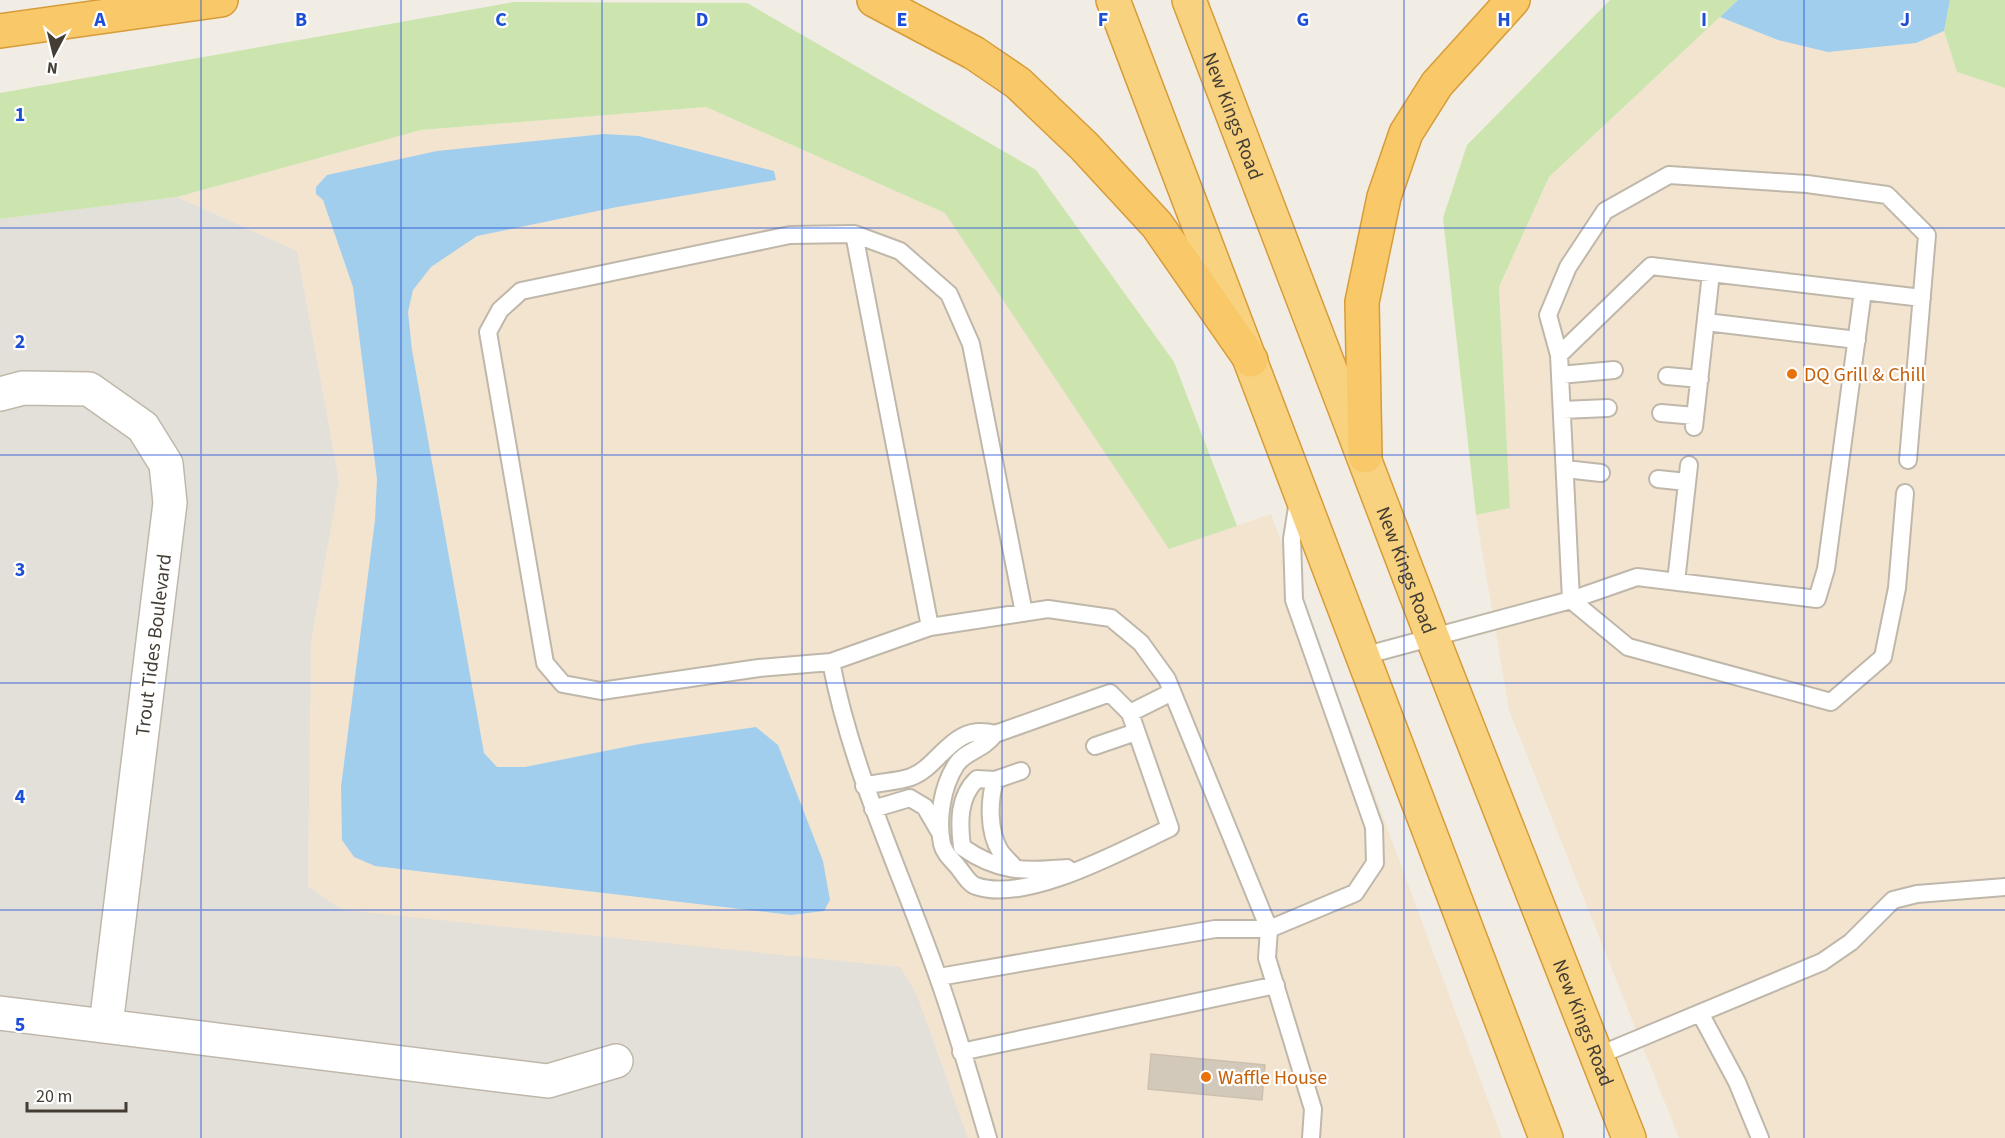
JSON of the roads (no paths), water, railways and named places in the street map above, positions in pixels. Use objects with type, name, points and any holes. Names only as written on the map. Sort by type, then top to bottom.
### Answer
[{"type":"highway","points":[[0,31],[221,0]]},
{"type":"highway","points":[[874,0],[974,53],[1018,82],[1084,146],[1157,225],[1251,360]]},
{"type":"highway","points":[[1113,0],[1546,1138]]},
{"type":"highway","name":"New Kings Road","points":[[1189,0],[1433,639],[1629,1138]]},
{"type":"highway","points":[[1365,456],[1362,302],[1384,197],[1406,133],[1437,84],[1512,0]]},
{"type":"street","name":"Trout Tides Boulevard","points":[[0,394],[23,388],[89,389],[143,427],[166,464],[170,503],[106,1025]]},
{"type":"street","points":[[0,1013],[548,1081],[616,1061]]},
{"type":"lane","points":[[1905,493],[1897,588],[1882,657],[1831,702],[1628,647],[1571,600],[1559,355],[1548,315],[1568,267],[1605,212],[1669,175],[1807,184],[1887,195],[1927,235],[1908,460]]},
{"type":"lane","points":[[1024,613],[971,344],[949,294],[900,251],[854,234],[790,235],[521,291],[500,310],[488,332],[544,663],[562,684],[601,691],[759,668],[831,662],[930,627],[1024,613],[1048,609],[1111,618],[1141,643],[1167,679],[1269,929],[1267,958],[1313,1109],[1311,1138]]},
{"type":"lane","points":[[854,234],[930,627]]},
{"type":"lane","points":[[1559,355],[1651,266],[1922,298]]},
{"type":"lane","points":[[1661,413],[1695,421],[1711,273]]},
{"type":"lane","points":[[1363,656],[1571,600],[1637,577],[1817,598],[1826,569],[1863,291]]},
{"type":"lane","points":[[1706,322],[1857,340]]},
{"type":"lane","points":[[1560,375],[1614,370]]},
{"type":"lane","points":[[1667,376],[1701,379]]},
{"type":"lane","points":[[1562,410],[1608,408]]},
{"type":"lane","points":[[1676,582],[1689,465]]},
{"type":"lane","points":[[1565,469],[1601,473]]},
{"type":"lane","points":[[1658,479],[1687,482]]},
{"type":"lane","points":[[939,977],[1215,929],[1269,929],[1354,893],[1376,863],[1374,827],[1294,600],[1292,539],[1300,488]]},
{"type":"lane","points":[[831,662],[840,709],[864,786],[939,977],[988,1138]]},
{"type":"lane","points":[[1130,713],[1172,692]]},
{"type":"lane","points":[[864,786],[912,777],[949,744],[982,731],[995,734],[1110,693],[1130,713],[1170,828],[1085,867],[1033,886],[1001,891],[974,886],[944,850],[939,831],[925,807],[910,798],[873,809]]},
{"type":"lane","points":[[1095,746],[1136,732]]},
{"type":"lane","points":[[939,831],[942,800],[957,764],[967,754],[987,746],[995,734]]},
{"type":"lane","points":[[1021,771],[995,780],[977,779],[966,789],[959,825],[962,847],[984,862],[1016,869],[1085,867]]},
{"type":"lane","points":[[995,780],[991,801],[991,824],[1000,851],[1016,869]]},
{"type":"lane","points":[[1597,1056],[1822,962],[1851,942],[1893,900],[1917,894],[2005,887]]},
{"type":"lane","points":[[962,1052],[1276,985]]},
{"type":"lane","points":[[1700,1013],[1737,1082],[1760,1138]]},
{"type":"water","points":[[1738,0],[1950,0],[1944,31],[1916,43],[1828,52],[1778,40],[1720,17]]},
{"type":"water","points":[[604,134],[639,136],[774,171],[776,180],[617,207],[477,236],[431,267],[413,290],[408,312],[412,350],[484,753],[497,767],[525,767],[640,744],[756,727],[778,745],[823,861],[830,900],[824,911],[791,915],[375,866],[354,857],[342,840],[341,787],[375,520],[377,479],[353,287],[323,200],[316,194],[316,187],[327,175],[437,151]]},
{"type":"place","name":"DQ Grill & Chill","points":[[1792,374]]},
{"type":"place","name":"Waffle House","points":[[1206,1077]]}]
